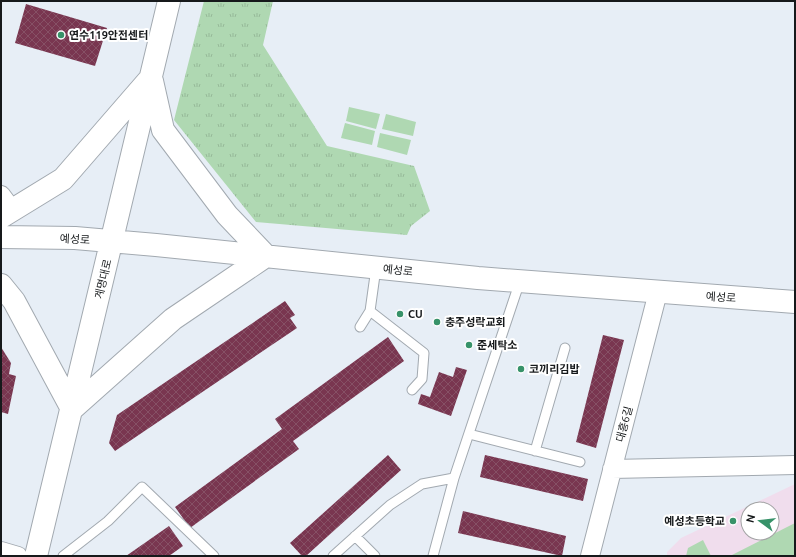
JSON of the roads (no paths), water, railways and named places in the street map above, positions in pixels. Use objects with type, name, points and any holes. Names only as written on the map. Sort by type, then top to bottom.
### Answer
[{"type":"street","name":"계명대로","points":[[36,556],[169,1]]},
{"type":"street","points":[[5,208],[63,179],[151,77]]},
{"type":"street","points":[[1,285],[14,300],[72,409],[173,319],[266,256],[227,215],[163,130],[151,77]]},
{"type":"street","name":"예성로","points":[[1,237],[74,238],[112,241],[520,281],[795,302]]},
{"type":"street","name":"대흥6길","points":[[590,556],[658,292]]},
{"type":"street","points":[[612,469],[795,465]]},
{"type":"street","points":[[1,551],[18,556]]},
{"type":"lane","points":[[360,327],[370,312],[376,268]]},
{"type":"lane","points":[[433,556],[454,478],[520,281]]},
{"type":"lane","points":[[370,312],[424,353],[422,379],[412,390]]},
{"type":"lane","points":[[535,451],[565,348]]},
{"type":"lane","points":[[469,434],[580,462]]},
{"type":"lane","points":[[333,556],[390,504],[422,484],[454,478]]},
{"type":"lane","points":[[63,556],[108,521],[142,487],[214,556]]},
{"type":"lane","points":[[355,536],[375,556]]},
{"type":"place","name":"연수119안전센터","points":[[61,35]]},
{"type":"place","name":"CU","points":[[400,314]]},
{"type":"place","name":"충주성락교회","points":[[437,322]]},
{"type":"place","name":"준세탁소","points":[[469,345]]},
{"type":"place","name":"코끼리김밥","points":[[521,369]]},
{"type":"place","name":"예성초등학교","points":[[733,521]]}]
